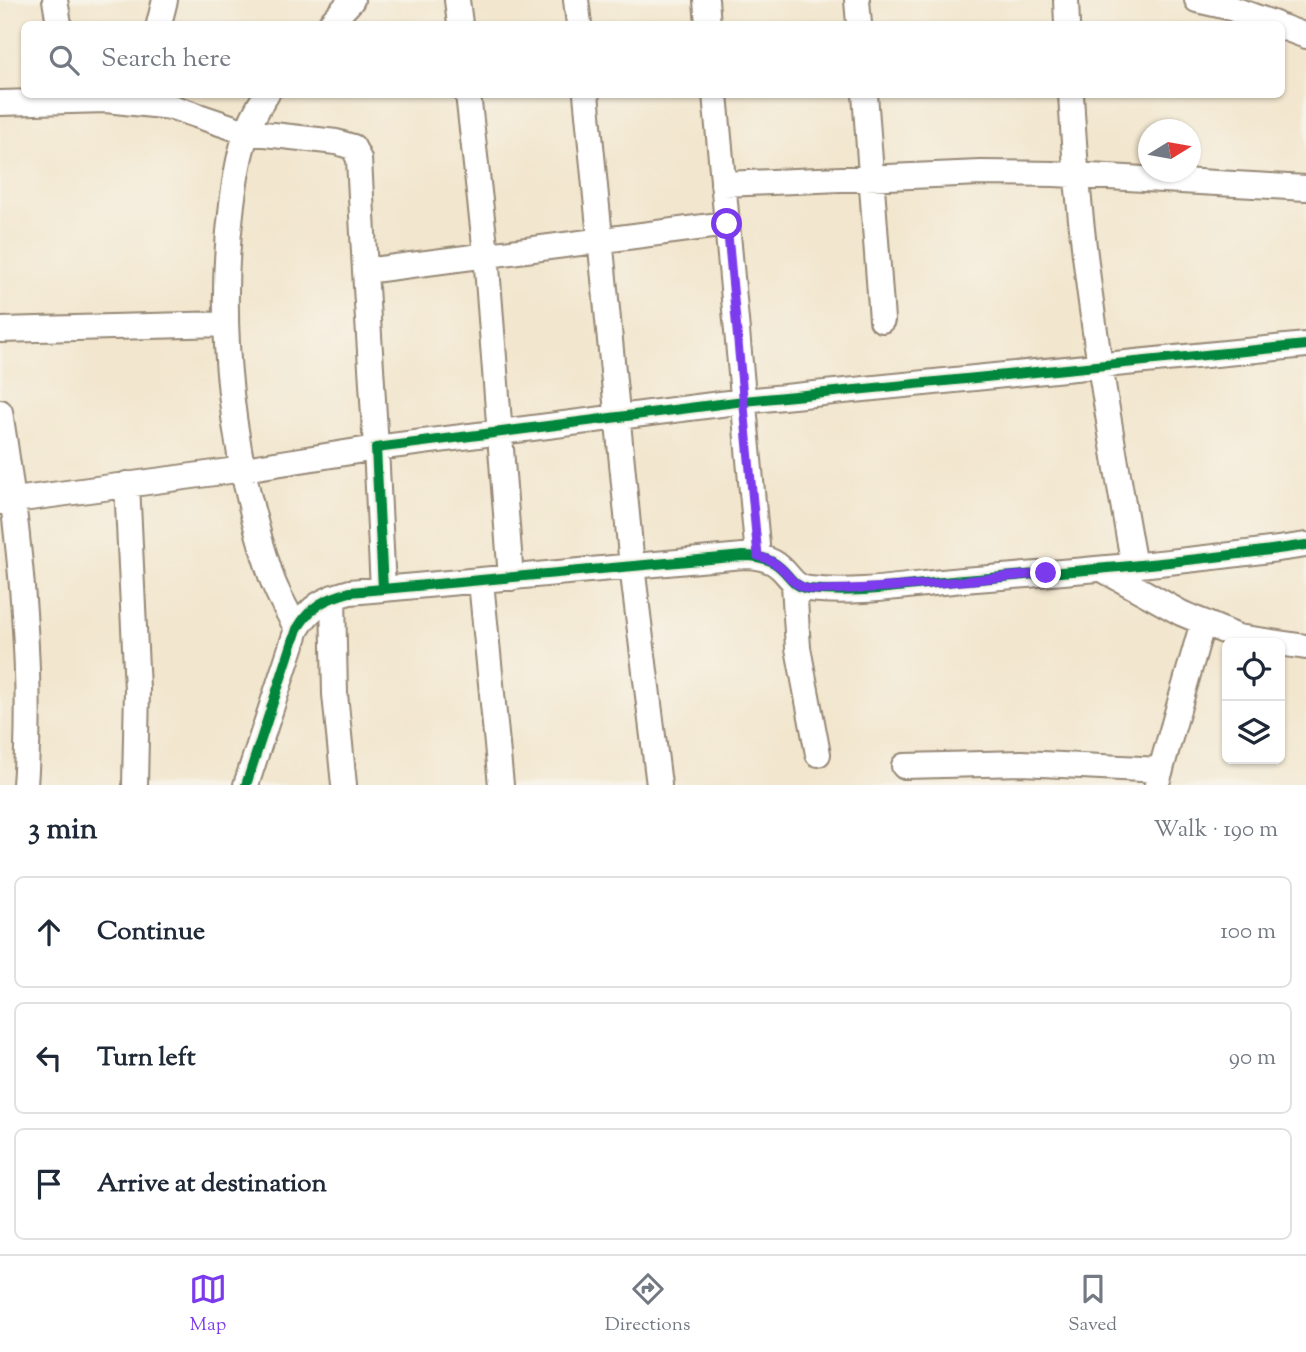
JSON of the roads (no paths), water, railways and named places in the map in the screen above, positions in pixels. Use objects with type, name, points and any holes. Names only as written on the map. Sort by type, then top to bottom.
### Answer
[{"type":"street","points":[[55,0],[58,21]]},
{"type":"street","points":[[160,21],[165,0]]},
{"type":"street","points":[[333,21],[352,0]]},
{"type":"street","points":[[457,0],[460,21]]},
{"type":"street","points":[[576,0],[579,21]]},
{"type":"street","points":[[706,0],[708,21]]},
{"type":"street","points":[[857,0],[859,21]]},
{"type":"street","points":[[1066,0],[1067,21]]},
{"type":"street","points":[[1197,0],[1228,7],[1267,21]]},
{"type":"street","points":[[1285,28],[1306,36]]},
{"type":"street","points":[[0,103],[69,98],[122,98],[172,107],[246,132],[336,142],[353,147],[359,159],[383,589]]},
{"type":"street","points":[[264,98],[253,112],[246,132],[228,234],[225,324],[229,387],[244,469],[272,579],[297,629]]},
{"type":"street","points":[[468,98],[486,254],[511,578]]},
{"type":"street","points":[[586,98],[603,242],[632,566],[659,785]]},
{"type":"street","points":[[715,98],[758,556]]},
{"type":"street","points":[[865,98],[882,320]]},
{"type":"street","points":[[1071,98],[1075,175],[1098,363],[1134,566]]},
{"type":"street","points":[[723,184],[872,176],[1075,175],[1306,188]]},
{"type":"street","points":[[365,271],[727,224]]},
{"type":"street","points":[[0,330],[225,324]]},
{"type":"street","points":[[7,501],[376,448],[744,401],[1098,363],[1306,345]]},
{"type":"street","points":[[0,412],[26,701],[25,785],[33,785]]},
{"type":"street","points":[[127,484],[137,689],[135,785]]},
{"type":"street","points":[[794,584],[807,589],[866,588],[1134,566],[1306,545]]},
{"type":"street","points":[[246,785],[297,629],[309,610],[333,597],[383,589],[758,556],[773,560],[786,570],[794,584],[798,648],[818,754]]},
{"type":"street","points":[[1102,569],[1203,622],[1238,637],[1306,647]]},
{"type":"street","points":[[481,582],[501,785]]},
{"type":"street","points":[[333,597],[335,694],[344,785]]},
{"type":"street","points":[[904,765],[1022,763],[1159,777],[1203,622]]}]
